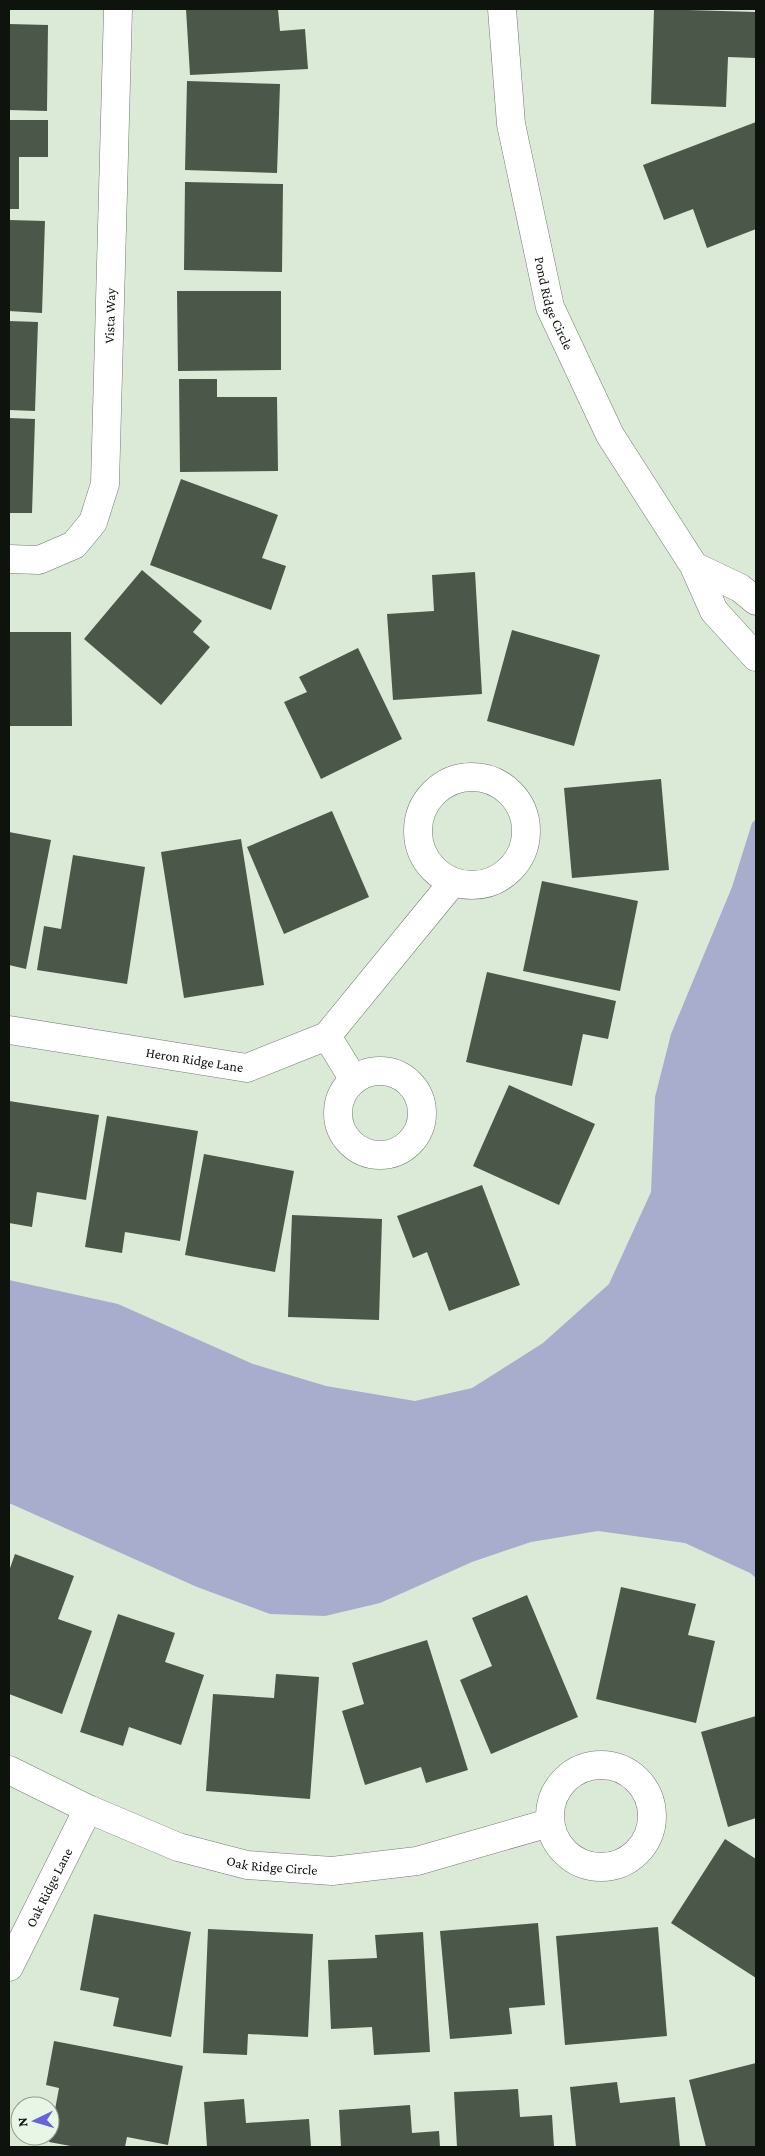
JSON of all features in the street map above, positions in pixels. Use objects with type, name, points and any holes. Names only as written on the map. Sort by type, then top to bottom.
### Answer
[{"type":"street","name":"Vista Way","points":[[9,559],[38,560],[74,545],[93,522],[105,484],[118,9]]},
{"type":"street","name":"Pond Ridge Circle","points":[[502,9],[511,124],[550,307],[610,435],[694,566],[714,611],[756,657]]},
{"type":"street","points":[[694,566],[740,588],[756,601]]},
{"type":"street","name":"Heron Ridge Lane","points":[[9,1030],[247,1068],[327,1036],[453,882]]},
{"type":"street","points":[[327,1036],[354,1080]]},
{"type":"street","name":"Oak Ridge Circle","points":[[9,1770],[88,1809],[178,1847],[247,1865],[332,1871],[417,1861],[549,1823]]},
{"type":"street","name":"Oak Ridge Lane","points":[[9,1967],[88,1809]]},
{"type":"water","points":[[756,819],[756,1578],[750,1573],[685,1543],[598,1531],[531,1542],[472,1562],[380,1603],[325,1616],[270,1614],[197,1587],[9,1503],[9,1280],[118,1304],[253,1364],[326,1386],[415,1401],[472,1388],[543,1343],[609,1284],[651,1192],[655,1097],[671,1034],[732,887],[752,823]]},
{"type":"building","points":[[186,9],[278,9],[280,31],[305,29],[308,69],[190,75]]},
{"type":"building","points":[[654,9],[756,12],[755,58],[728,57],[726,107],[651,104]]},
{"type":"building","points":[[9,24],[48,25],[47,111],[9,110]]},
{"type":"building","points":[[187,81],[280,84],[277,173],[185,170]]},
{"type":"building","points":[[9,120],[48,120],[48,157],[19,157],[19,209],[9,209]]},
{"type":"building","points":[[756,122],[756,229],[707,248],[693,209],[664,220],[643,165]]},
{"type":"building","points":[[185,182],[283,184],[282,272],[184,270]]},
{"type":"building","points":[[9,220],[45,221],[42,313],[9,311]]},
{"type":"building","points":[[177,291],[281,291],[281,370],[178,371]]},
{"type":"building","points":[[9,321],[38,322],[35,411],[9,410]]},
{"type":"building","points":[[179,379],[217,379],[217,397],[277,397],[278,471],[180,472]]},
{"type":"building","points":[[9,418],[35,419],[32,513],[9,513]]},
{"type":"building","points":[[181,479],[278,515],[262,558],[286,566],[271,610],[150,565]]},
{"type":"building","points":[[142,570],[202,621],[193,632],[210,647],[161,705],[84,639]]},
{"type":"building","points":[[475,572],[482,694],[393,700],[387,614],[434,611],[432,575]]},
{"type":"building","points":[[512,630],[600,655],[574,746],[487,721]]},
{"type":"building","points":[[9,632],[71,632],[72,726],[9,726]]},
{"type":"building","points":[[358,648],[402,739],[321,779],[284,702],[307,692],[299,677]]},
{"type":"building","points":[[661,779],[669,870],[572,878],[564,788]]},
{"type":"building","points":[[332,811],[369,897],[284,934],[247,847]]},
{"type":"building","points":[[9,832],[51,840],[26,969],[9,965]]},
{"type":"building","points":[[241,839],[264,985],[184,998],[161,852]]},
{"type":"building","points":[[73,855],[145,867],[127,984],[37,970],[44,926],[61,929]]},
{"type":"building","points":[[542,881],[638,901],[620,991],[523,971]]},
{"type":"building","points":[[487,972],[616,1001],[608,1039],[583,1034],[572,1086],[466,1062]]},
{"type":"building","points":[[509,1085],[595,1124],[559,1205],[473,1166]]},
{"type":"building","points":[[9,1101],[99,1115],[86,1200],[37,1192],[32,1227],[9,1223]]},
{"type":"building","points":[[107,1116],[198,1131],[180,1241],[125,1232],[122,1253],[85,1247]]},
{"type":"building","points":[[204,1154],[294,1171],[275,1272],[185,1255]]},
{"type":"building","points":[[482,1185],[520,1285],[449,1311],[427,1252],[413,1258],[397,1216]]},
{"type":"building","points":[[292,1215],[382,1219],[379,1320],[288,1317]]},
{"type":"building","points":[[15,1554],[74,1576],[58,1619],[92,1631],[62,1714],[9,1694],[9,1571]]},
{"type":"building","points":[[621,1587],[696,1604],[688,1635],[715,1641],[696,1723],[596,1699]]},
{"type":"building","points":[[527,1595],[578,1717],[491,1754],[460,1680],[492,1666],[472,1618]]},
{"type":"building","points":[[118,1614],[175,1633],[165,1662],[204,1675],[181,1745],[129,1727],[123,1746],[80,1732]]},
{"type":"building","points":[[427,1640],[468,1770],[426,1783],[421,1767],[365,1785],[342,1711],[364,1704],[352,1663]]},
{"type":"building","points":[[276,1674],[319,1677],[310,1799],[206,1791],[213,1694],[274,1698]]},
{"type":"building","points":[[756,1716],[756,1818],[728,1827],[701,1732]]},
{"type":"building","points":[[725,1839],[756,1859],[756,1978],[671,1923]]},
{"type":"building","points":[[94,1914],[191,1932],[171,2037],[113,2026],[119,1998],[80,1990]]},
{"type":"building","points":[[538,1923],[545,2005],[509,2008],[512,2034],[450,2039],[440,1931]]},
{"type":"building","points":[[658,1927],[667,2036],[565,2045],[556,1936]]},
{"type":"building","points":[[208,1929],[313,1934],[308,2037],[248,2034],[247,2055],[203,2053]]},
{"type":"building","points":[[423,1932],[430,2052],[374,2055],[372,2027],[331,2029],[328,1960],[377,1958],[375,1935]]},
{"type":"building","points":[[54,2041],[183,2066],[168,2145],[127,2137],[125,2147],[76,2147],[60,2144],[60,2096],[58,2096],[59,2088],[46,2085]]},
{"type":"building","points":[[756,2063],[756,2147],[706,2147],[689,2080]]},
{"type":"building","points":[[617,2082],[620,2103],[675,2097],[680,2147],[576,2147],[570,2087]]},
{"type":"building","points":[[518,2089],[520,2117],[552,2115],[554,2147],[457,2147],[454,2092]]},
{"type":"building","points":[[244,2099],[246,2123],[309,2119],[311,2147],[207,2147],[204,2102]]},
{"type":"building","points":[[410,2105],[412,2133],[439,2131],[440,2147],[341,2147],[339,2110]]}]
